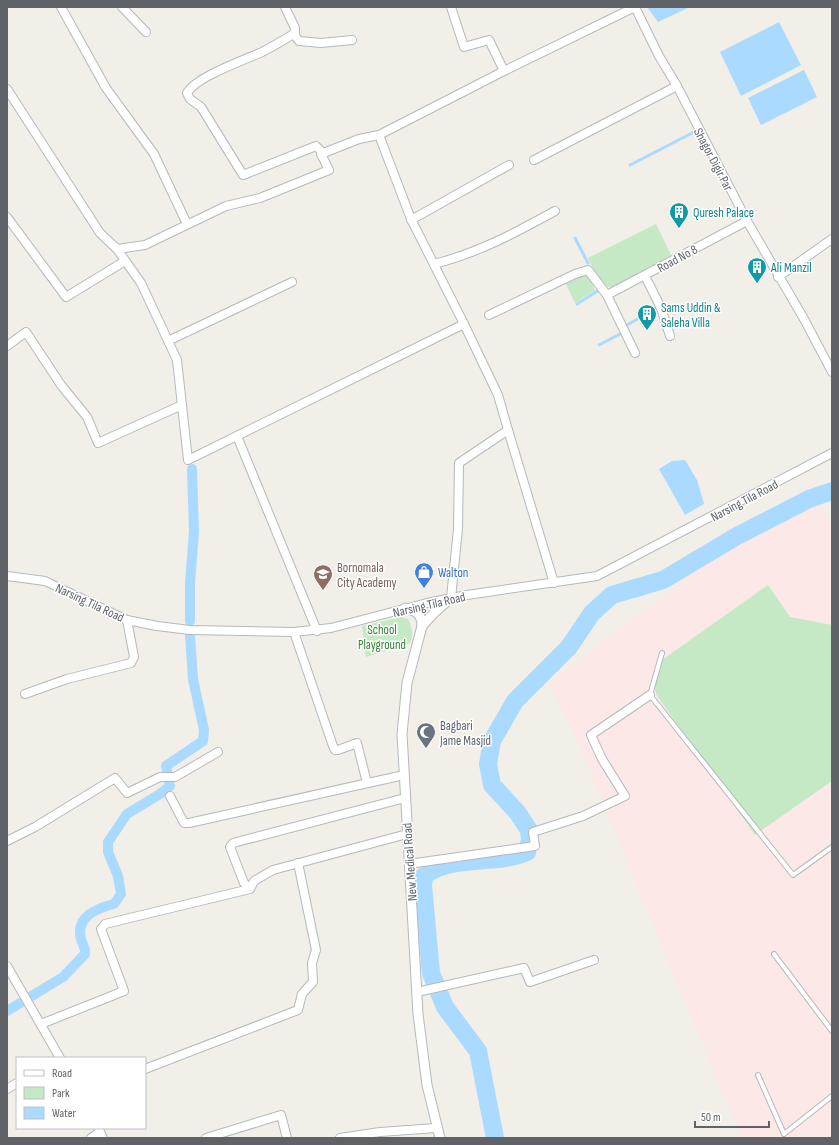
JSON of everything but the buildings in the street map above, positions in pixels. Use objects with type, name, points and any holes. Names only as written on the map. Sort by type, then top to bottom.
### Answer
[{"type":"street","points":[[61,7],[106,88],[154,154],[187,224]]},
{"type":"street","points":[[122,7],[146,32]]},
{"type":"street","points":[[285,7],[295,28],[294,34]]},
{"type":"street","points":[[451,7],[464,47],[487,40],[490,41],[504,71]]},
{"type":"street","points":[[323,153],[359,139],[379,135],[504,71],[635,7]]},
{"type":"street","name":"Shagor Digir Par","points":[[635,7],[659,56],[677,86],[747,221],[778,277],[829,358],[832,372]]},
{"type":"street","points":[[116,249],[144,245],[226,206],[260,198],[328,170],[322,154],[323,153],[316,146],[242,175],[201,107],[190,99],[187,93],[190,88],[216,72],[264,51],[294,34]]},
{"type":"street","points":[[294,34],[300,41],[321,42],[352,40]]},
{"type":"street","points":[[534,160],[677,86]]},
{"type":"street","points":[[7,89],[100,233],[116,249],[141,283],[177,360],[188,460],[464,324]]},
{"type":"street","points":[[379,135],[411,220],[498,395],[554,583]]},
{"type":"street","points":[[411,220],[509,164]]},
{"type":"street","points":[[434,264],[459,258],[502,240],[555,211]]},
{"type":"street","points":[[7,217],[66,297],[125,261]]},
{"type":"street","name":"Road No 8","points":[[608,295],[747,221]]},
{"type":"street","points":[[778,277],[832,240]]},
{"type":"street","points":[[489,315],[575,274],[588,270],[608,295],[635,353]]},
{"type":"street","points":[[645,276],[660,308],[670,336]]},
{"type":"street","points":[[168,341],[292,282]]},
{"type":"street","points":[[7,346],[26,332],[61,385],[87,417],[98,443],[182,406]]},
{"type":"street","points":[[451,598],[458,529],[458,463],[508,430]]},
{"type":"street","points":[[237,436],[317,630]]},
{"type":"street","name":"Narsing Tila Road","points":[[7,576],[45,581],[127,620],[190,630],[294,632],[331,628],[406,608],[451,598],[598,576],[832,453]]},
{"type":"street","name":"New Medical Road","points":[[440,1138],[436,1128],[427,1085],[418,1014],[402,734],[404,703],[410,668],[422,626],[451,598]]},
{"type":"street","points":[[406,608],[418,613],[422,619],[422,626]]},
{"type":"street","points":[[25,694],[67,679],[131,663],[134,657],[127,620]]},
{"type":"street","points":[[294,632],[333,746],[335,750],[338,750],[357,743],[367,783]]},
{"type":"street","points":[[409,864],[535,846],[533,832],[583,816],[625,796],[602,759],[591,735],[650,695]]},
{"type":"street","points":[[7,841],[36,827],[115,778],[127,793],[160,777],[175,777],[218,752]]},
{"type":"street","points":[[170,796],[184,823],[189,823],[404,775]]},
{"type":"street","points":[[250,889],[244,883],[230,847],[233,843],[405,798]]},
{"type":"street","points":[[41,1024],[124,991],[101,929],[105,924],[250,889],[254,881],[273,870],[407,834]]},
{"type":"street","points":[[146,1069],[298,1010],[302,994],[313,982],[312,963],[316,950],[298,863]]},
{"type":"street","points":[[417,992],[524,968],[530,982],[594,960]]},
{"type":"street","points":[[7,966],[59,1057]]},
{"type":"street","points":[[7,1089],[16,1084]]},
{"type":"street","points":[[206,1138],[281,1115],[287,1138]]},
{"type":"street","points":[[340,1138],[380,1132],[436,1128]]},
{"type":"street","points":[[91,1138],[100,1133]]},
{"type":"lane","points":[[662,653],[650,695],[793,875],[832,846]]},
{"type":"lane","points":[[774,954],[832,1031]]},
{"type":"lane","points":[[758,1076],[784,1134],[832,1096]]},
{"type":"shaded area","points":[[811,484],[832,528],[832,1138],[741,1138],[577,740],[548,684]]},
{"type":"green space","points":[[656,224],[672,257],[616,288],[601,285],[588,258]]},
{"type":"green space","points":[[587,273],[595,290],[575,303],[566,284]]},
{"type":"green space","points":[[768,585],[790,617],[832,625],[832,781],[755,835],[656,694],[654,683],[662,660]]},
{"type":"green space","name":"School Playground","points":[[401,617],[408,619],[411,625],[412,634],[410,643],[366,657],[362,626]]},
{"type":"water","points":[[647,7],[690,7],[658,22]]},
{"type":"water","points":[[779,22],[801,65],[741,96],[720,52]]},
{"type":"water","points":[[804,70],[817,97],[761,125],[748,98]]},
{"type":"water","points":[[685,460],[697,480],[704,504],[685,515],[659,469],[672,461]]},
{"type":"waterway","points":[[630,165],[698,130]]},
{"type":"waterway","points":[[575,238],[588,263]]},
{"type":"waterway","points":[[577,304],[599,290]]},
{"type":"waterway","points":[[627,325],[658,307]]},
{"type":"waterway","points":[[599,345],[624,332]]},
{"type":"waterway","points":[[190,621],[190,583],[194,531],[192,469]]},
{"type":"waterway","points":[[495,1138],[478,1051],[445,1007],[431,973],[423,885],[424,876],[435,869],[447,865],[460,862],[501,859],[527,852],[530,840],[529,830],[517,812],[492,785],[488,764],[492,741],[515,701],[569,647],[592,613],[612,595],[663,580],[737,536],[809,499],[832,491]]},
{"type":"waterway","points":[[7,1011],[63,977],[85,954],[80,931],[84,919],[95,911],[114,904],[121,894],[118,876],[108,852],[108,842],[127,814],[160,794],[170,786],[166,766],[203,741],[204,730],[193,679],[190,636]]},
{"type":"place","name":"Quresh Palace","points":[[679,229]]},
{"type":"place","name":"Ali Manzil","points":[[757,284]]},
{"type":"place","name":"Sams Uddin & Saleha Villa","points":[[647,331]]},
{"type":"place","name":"Walton","points":[[424,589]]},
{"type":"place","name":"Bornomala City Academy","points":[[323,591]]},
{"type":"place","name":"Bagbari Jame Masjid","points":[[426,749]]}]
